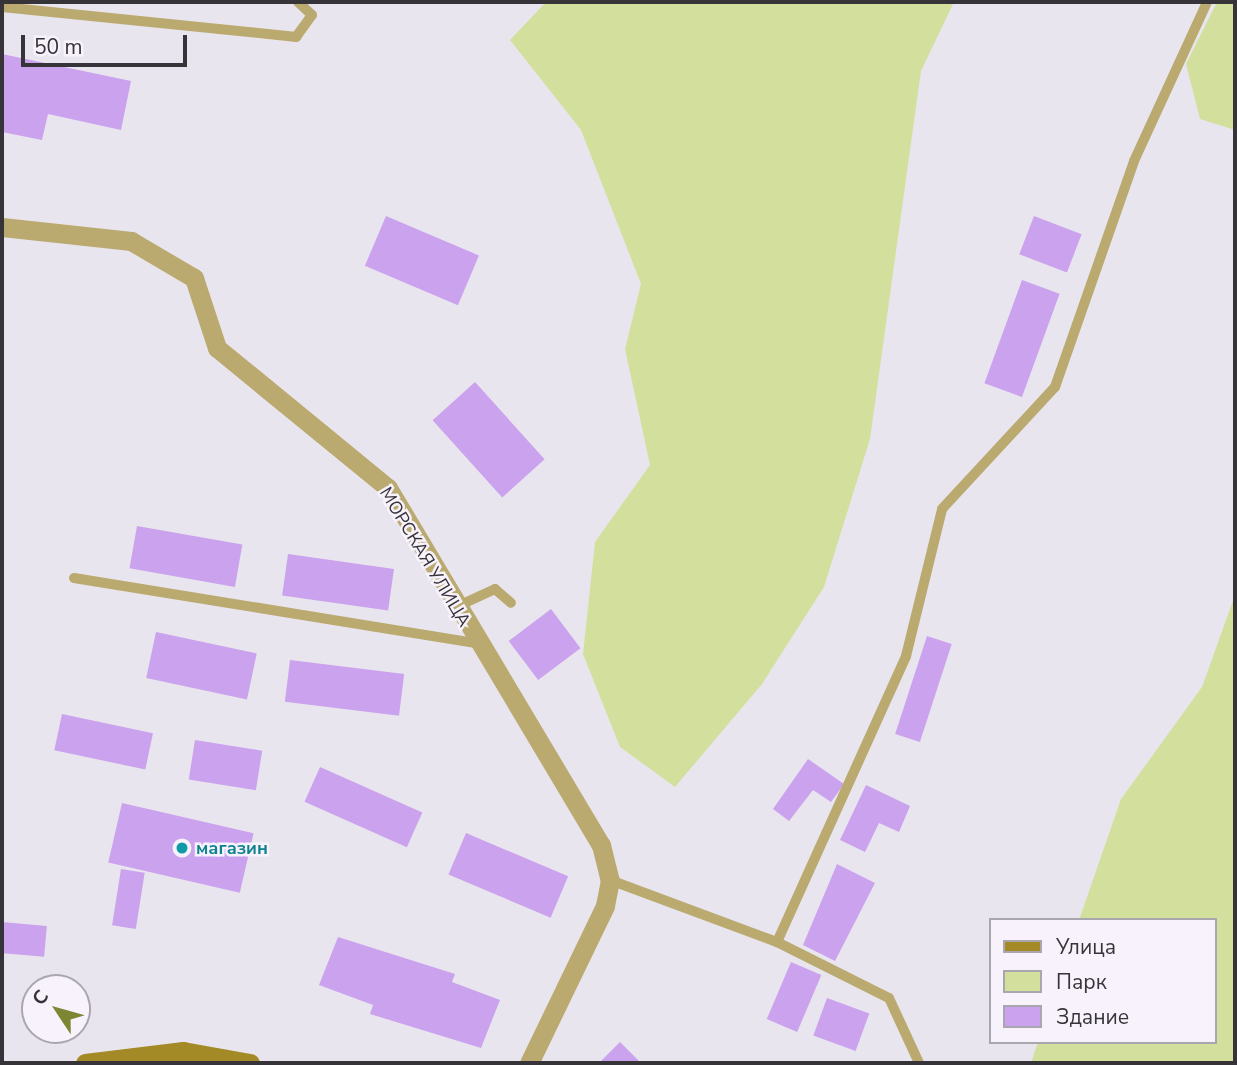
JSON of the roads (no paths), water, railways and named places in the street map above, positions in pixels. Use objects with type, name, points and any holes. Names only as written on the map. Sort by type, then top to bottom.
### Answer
[{"type":"main road","points":[[90,1062],[183,1051],[250,1063]]},
{"type":"street","name":"МОРСКАЯ УЛИЦА","points":[[2,227],[131,242],[194,278],[217,348],[388,488],[476,643],[601,845],[610,880],[605,906],[529,1063]]},
{"type":"lane","points":[[2,8],[296,37],[312,15],[298,2]]},
{"type":"lane","points":[[778,942],[906,656],[942,509],[1055,387],[1134,161],[1207,2]]},
{"type":"lane","points":[[74,578],[476,643]]},
{"type":"lane","points":[[456,607],[495,589],[511,603]]},
{"type":"lane","points":[[610,880],[778,942],[888,998],[919,1063]]},
{"type":"place","name":"магазин","points":[[182,848]]}]
